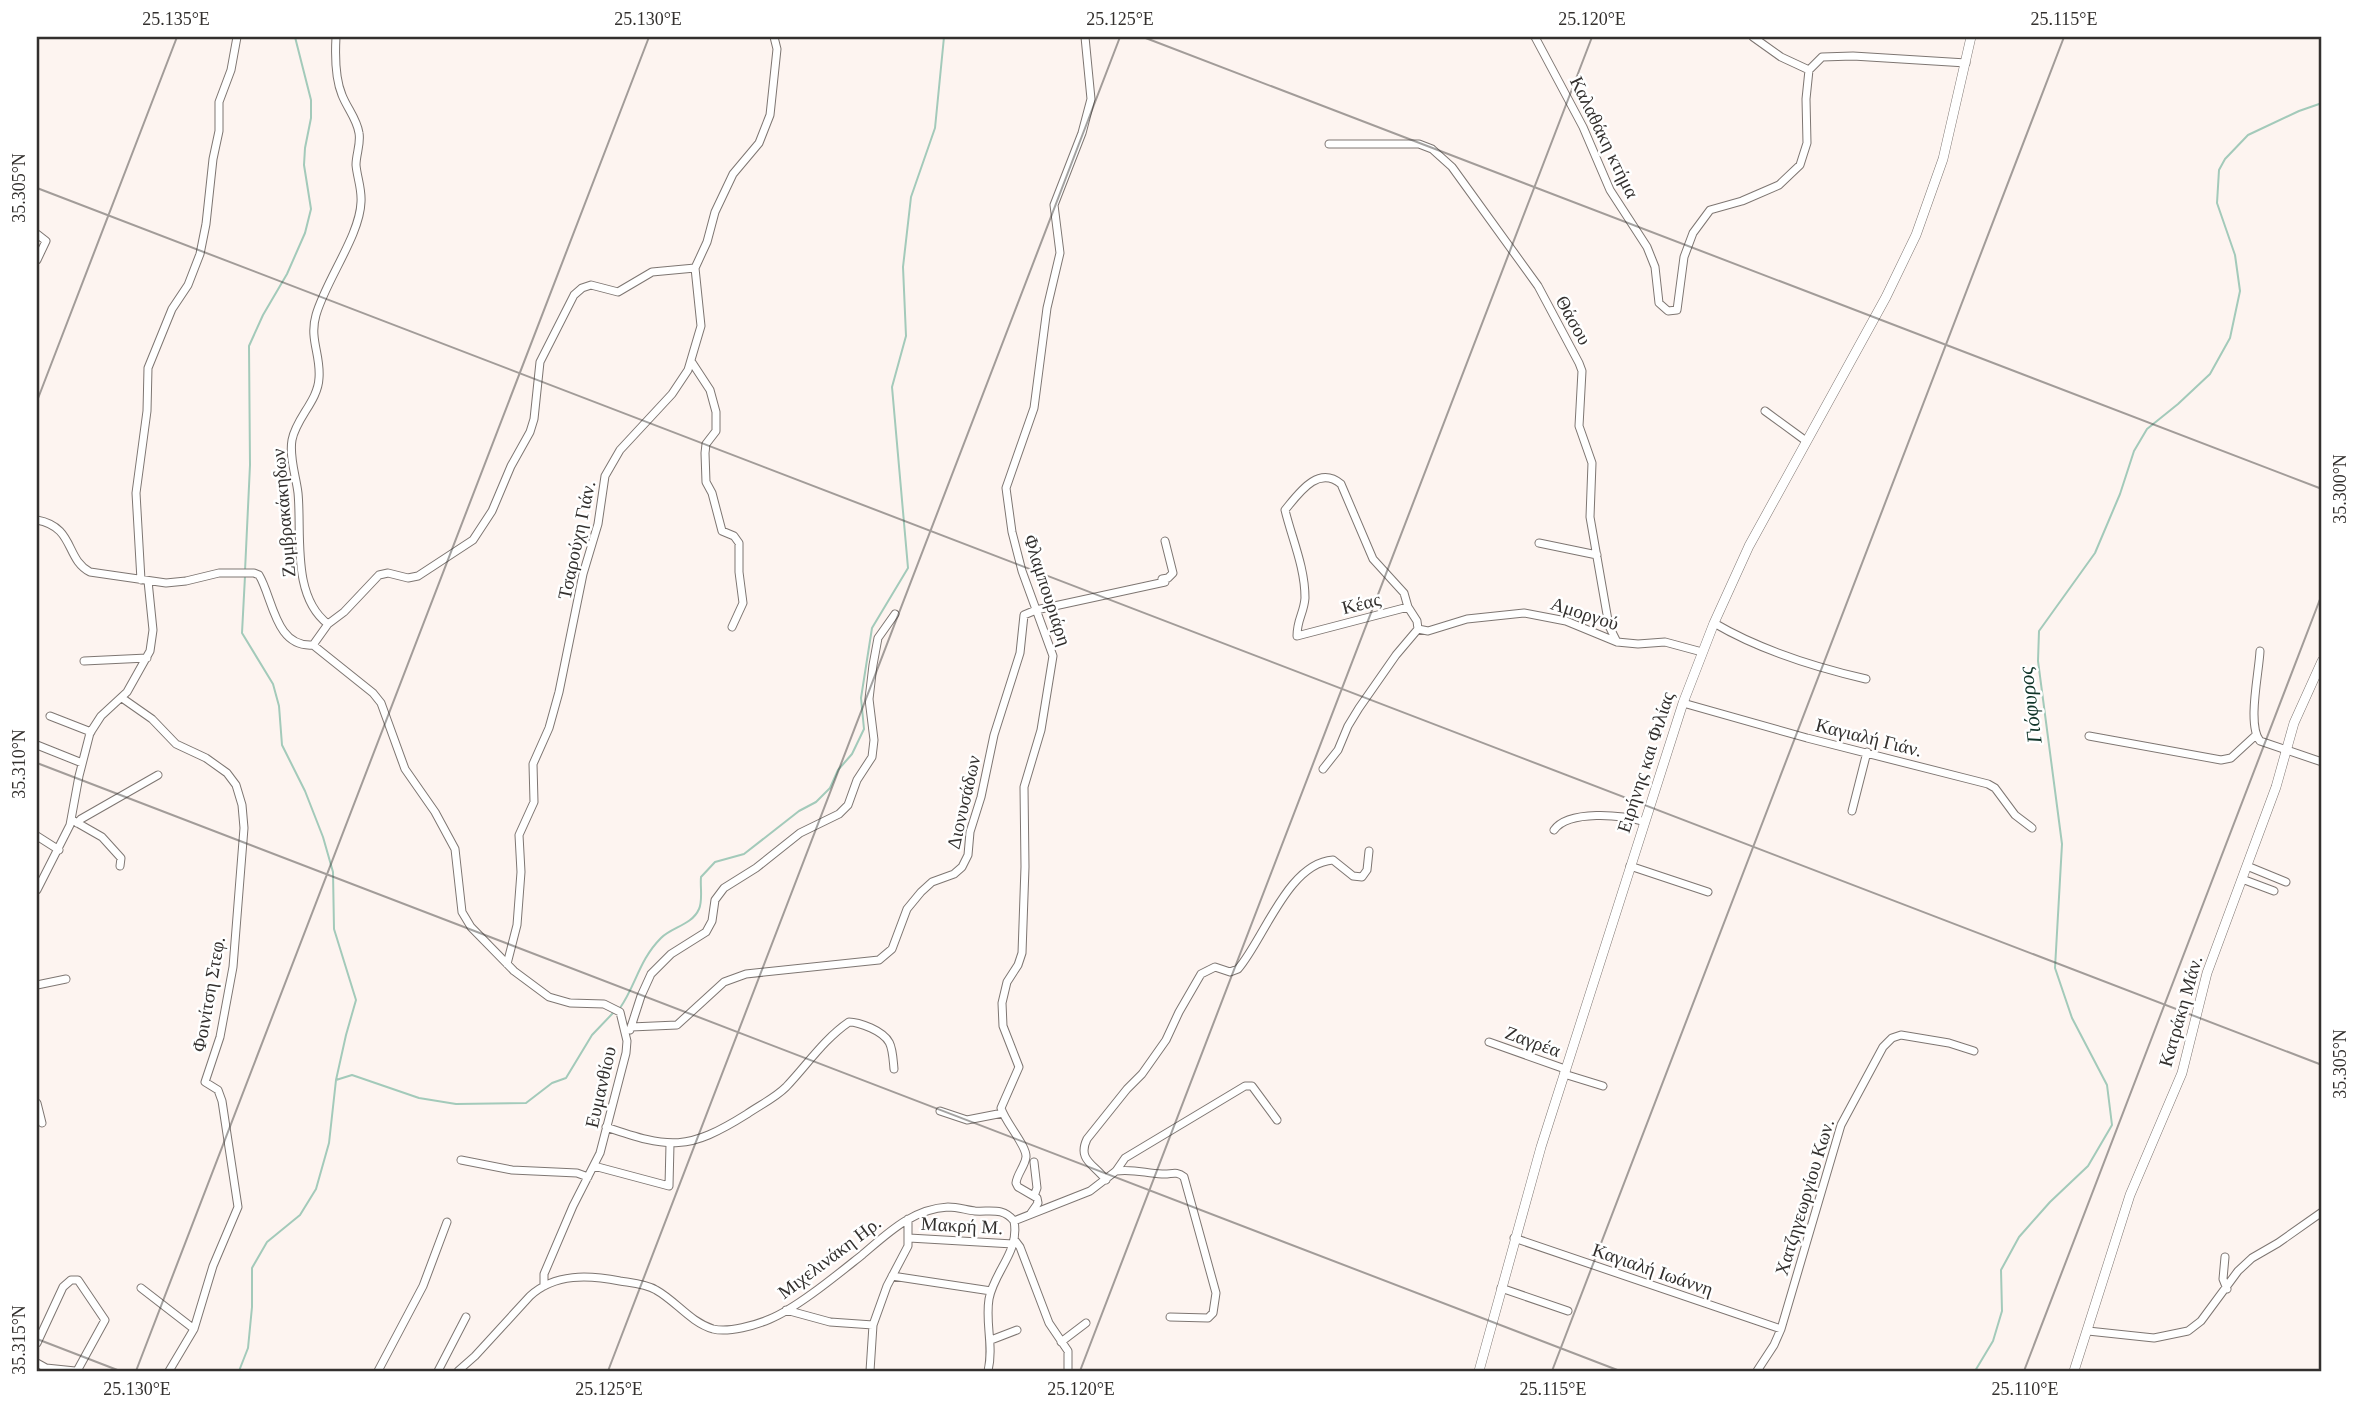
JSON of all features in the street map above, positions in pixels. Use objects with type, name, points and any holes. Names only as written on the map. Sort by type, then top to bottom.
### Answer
[{"type":"street","points":[[37,890],[40,874],[59,850],[74,822],[82,763],[91,732],[101,716],[122,698],[147,658],[153,637],[144,581],[136,493],[146,418],[147,372],[172,309],[188,285],[200,254],[219,131],[219,99],[231,70],[237,37]]},
{"type":"street","name":"Ζυμβρακάκηδων","points":[[328,624],[315,609],[303,577],[299,551],[298,494],[291,447],[294,432],[312,401],[319,381],[313,335],[316,314],[353,233],[361,205],[356,164],[359,131],[340,89],[337,37]]},
{"type":"street","name":"Τσαρούχη Γιάν.","points":[[507,964],[517,925],[521,872],[519,835],[534,802],[533,764],[552,719],[583,574],[598,524],[605,476],[623,446],[680,384],[691,361],[701,326],[695,268],[707,242],[715,212],[733,174],[759,143],[770,115],[777,49],[774,37]]},
{"type":"street","name":"Φλαμπουριάρη","points":[[1003,1113],[1003,1102],[1019,1067],[1001,1014],[1004,991],[1018,965],[1024,940],[1024,787],[1040,736],[1053,660],[1052,649],[1027,587],[1012,532],[1006,488],[1034,408],[1047,308],[1060,253],[1054,205],[1082,133],[1091,99],[1085,37]]},
{"type":"street","name":"Καλαθάκη κτήμα","points":[[1535,37],[1583,127],[1610,190],[1647,247],[1655,267],[1660,303],[1668,311],[1677,310],[1684,257],[1693,233],[1710,210],[1742,201],[1779,185],[1800,165],[1807,144],[1806,99],[1809,70]]},
{"type":"street","points":[[1753,37],[1781,57],[1809,70],[1822,57],[1853,56],[1966,63]]},
{"type":"street","name":"Ειρήνης και Φιλίας","points":[[1479,1371],[1514,1238],[1565,1071],[1683,703],[1714,623],[1749,547],[1891,286],[1931,199],[1971,37]]},
{"type":"street","name":"Θάσου","points":[[1329,144],[1419,144],[1432,149],[1452,167],[1538,286],[1582,370],[1579,426],[1592,463],[1590,517],[1609,626],[1617,642]]},
{"type":"street","points":[[37,234],[46,243],[37,260]]},
{"type":"street","points":[[313,645],[328,624],[344,612],[379,575],[384,573],[404,577],[418,576],[463,548],[478,534],[530,432],[534,419],[540,362],[577,292],[591,285],[618,292],[652,272],[695,268]]},
{"type":"street","points":[[691,361],[710,390],[716,412],[716,430],[706,444],[706,482],[712,493],[722,531],[734,536],[739,543],[738,572],[743,603],[732,626]]},
{"type":"street","points":[[1765,411],[1806,441]]},
{"type":"street","name":"Κέας","points":[[1408,607],[1297,636],[1297,621],[1303,611],[1304,589],[1297,546],[1285,510],[1314,479],[1323,476],[1334,478],[1341,484],[1373,559],[1404,593],[1418,629]]},
{"type":"street","points":[[37,520],[60,531],[86,570],[144,581],[180,582],[212,573],[254,573],[261,577],[270,606],[284,632],[300,644],[313,645],[379,700],[405,769],[432,807],[455,849],[464,918],[507,964]]},
{"type":"street","points":[[1036,610],[1166,582],[1162,579],[1173,573],[1165,541]]},
{"type":"street","points":[[1539,543],[1597,555]]},
{"type":"street","name":"Διονυσάδων","points":[[631,1027],[677,1025],[724,982],[746,974],[878,960],[887,955],[894,945],[901,921],[911,903],[932,882],[959,870],[968,855],[970,832],[981,797],[994,735],[1020,653],[1024,615],[1036,610]]},
{"type":"street","name":"Αμοργού","points":[[1418,629],[1428,631],[1467,619],[1524,613],[1566,621],[1617,642],[1665,642],[1702,652]]},
{"type":"street","points":[[627,1041],[651,974],[671,954],[706,932],[712,921],[715,900],[724,888],[756,868],[800,833],[839,814],[848,805],[857,780],[872,757],[874,740],[869,699],[873,665],[878,638],[895,614]]},
{"type":"street","points":[[1714,623],[1739,638],[1777,653],[1866,679]]},
{"type":"street","points":[[1323,769],[1338,750],[1359,708],[1418,629]]},
{"type":"street","points":[[2260,651],[2255,706],[2256,736],[2260,741],[2322,762]]},
{"type":"street","points":[[84,661],[147,658]]},
{"type":"street","name":"Κατράκη Μάν.","points":[[2074,1371],[2130,1195],[2182,1073],[2205,980],[2276,787],[2294,723],[2322,661]]},
{"type":"street","name":"Φοινίτση Στεφ.","points":[[122,698],[152,719],[173,742],[206,758],[227,773],[236,785],[243,814],[231,977],[220,1037],[205,1081],[207,1085],[218,1090],[222,1101],[238,1207],[210,1273],[194,1329],[169,1371]]},
{"type":"street","name":"Καγιαλή Γιάν.","points":[[1683,703],[1988,784],[1995,788],[2015,816],[2032,828]]},
{"type":"street","points":[[50,716],[91,732]]},
{"type":"street","points":[[2089,736],[2221,760],[2231,758],[2256,736]]},
{"type":"street","points":[[37,746],[82,763]]},
{"type":"street","points":[[1852,811],[1867,752]]},
{"type":"street","points":[[74,822],[158,775]]},
{"type":"street","points":[[1554,830],[1559,824],[1599,815],[1624,816],[1643,822]]},
{"type":"street","points":[[74,822],[105,840],[121,859],[120,866]]},
{"type":"street","points":[[37,836],[59,850]]},
{"type":"street","points":[[1106,1180],[1086,1159],[1082,1153],[1083,1147],[1166,1040],[1201,974],[1215,967],[1230,972],[1238,969],[1294,882],[1308,870],[1325,860],[1333,860],[1353,876],[1362,877],[1367,870],[1369,851]]},
{"type":"street","points":[[1630,866],[1708,892]]},
{"type":"street","points":[[2247,866],[2286,882]]},
{"type":"street","points":[[2242,879],[2274,891]]},
{"type":"street","name":"Ευμανθίου","points":[[507,964],[549,997],[570,1003],[598,1003],[614,1007],[622,1016],[627,1041],[602,1148],[544,1274],[544,1286]]},
{"type":"street","points":[[37,985],[66,979]]},
{"type":"street","points":[[606,1127],[652,1142],[670,1144],[699,1139],[719,1131],[776,1096],[810,1058],[849,1022],[860,1024],[886,1037],[892,1047],[894,1069]]},
{"type":"street","name":"Χατζηγεωργίου Κων.","points":[[1757,1371],[1781,1329],[1841,1125],[1883,1047],[1892,1038],[1901,1035],[1974,1051]]},
{"type":"street","name":"Ζαγρέα","points":[[1489,1042],[1603,1086]]},
{"type":"street","points":[[988,1371],[991,1291],[1008,1260],[1014,1221],[1090,1191],[1116,1171],[1125,1158],[1151,1145],[1181,1122],[1248,1084],[1276,1120]]},
{"type":"street","points":[[37,1103],[42,1123]]},
{"type":"street","points":[[940,1111],[967,1120],[1003,1113],[1026,1156],[1016,1183],[1018,1187],[1034,1195],[1038,1203],[1031,1213]]},
{"type":"street","points":[[594,1166],[669,1186],[670,1144]]},
{"type":"street","points":[[461,1160],[520,1170],[577,1173],[588,1177]]},
{"type":"street","points":[[1034,1162],[1037,1188],[1034,1195]]},
{"type":"street","points":[[1116,1171],[1133,1169],[1162,1174],[1175,1172],[1184,1177],[1213,1278],[1216,1303],[1208,1318],[1170,1317]]},
{"type":"street","name":"Μιχελινάκη Ηρ.","points":[[458,1371],[470,1362],[530,1296],[544,1286],[563,1279],[586,1276],[646,1286],[663,1294],[699,1322],[718,1330],[760,1323],[786,1310],[854,1261],[892,1229],[908,1219],[932,1210],[954,1207],[974,1211],[1000,1211],[1014,1221]]},
{"type":"street","points":[[2088,1331],[2154,1338],[2181,1334],[2199,1324],[2238,1271],[2255,1255],[2278,1243],[2322,1212]]},
{"type":"street","points":[[870,1371],[873,1325],[885,1290],[906,1251],[909,1238],[908,1219]]},
{"type":"street","points":[[378,1371],[423,1286],[447,1222]]},
{"type":"street","name":"Μακρή Μ.","points":[[909,1238],[1013,1241]]},
{"type":"street","name":"Καγιαλή Ιωάννη","points":[[1514,1238],[1781,1329]]},
{"type":"street","points":[[1013,1241],[1019,1244],[1049,1324],[1068,1351],[1068,1371]]},
{"type":"street","points":[[2225,1257],[2223,1279],[2227,1289]]},
{"type":"street","points":[[892,1276],[991,1291]]},
{"type":"street","points":[[37,1343],[64,1285],[71,1280],[78,1280],[105,1320],[76,1371],[46,1368],[37,1363]]},
{"type":"street","points":[[141,1288],[194,1329]]},
{"type":"street","points":[[1501,1288],[1568,1311]]},
{"type":"street","points":[[786,1310],[830,1322],[873,1325]]},
{"type":"street","points":[[438,1371],[466,1317]]},
{"type":"street","points":[[1060,1342],[1086,1323]]},
{"type":"street","points":[[991,1340],[1017,1330]]},
{"type":"street","points":[[470,1362],[475,1371]]},
{"type":"waterway","points":[[245,571],[250,465],[249,346],[287,274],[305,233],[311,209],[304,165],[311,100],[295,37]]},
{"type":"waterway","points":[[620,1008],[654,946],[666,934],[696,914],[701,902],[701,877],[715,862],[744,854],[799,811],[816,802],[830,788],[864,729],[861,698],[872,628],[908,568],[892,387],[906,336],[903,267],[911,197],[935,128],[944,37]]},
{"type":"waterway","name":"Γιόφυρος","points":[[1975,1371],[1993,1341],[2002,1311],[2001,1270],[2019,1237],[2050,1202],[2088,1166],[2112,1125],[2107,1085],[2072,1018],[2055,968],[2062,844],[2038,661],[2039,631],[2095,553],[2120,494],[2134,451],[2147,429],[2210,374],[2230,338],[2240,291],[2235,255],[2217,203],[2219,170],[2225,159],[2248,135],[2322,103]]},
{"type":"waterway","points":[[239,1371],[248,1348],[252,1268],[267,1242],[300,1215],[316,1189],[329,1143],[336,1080],[356,1000],[334,929],[333,872],[323,837],[305,791],[282,745],[279,706],[273,684],[242,633],[245,576]]},
{"type":"waterway","points":[[336,1080],[352,1075],[419,1098],[456,1104],[526,1103],[552,1083],[566,1078],[592,1035],[613,1013]]}]
